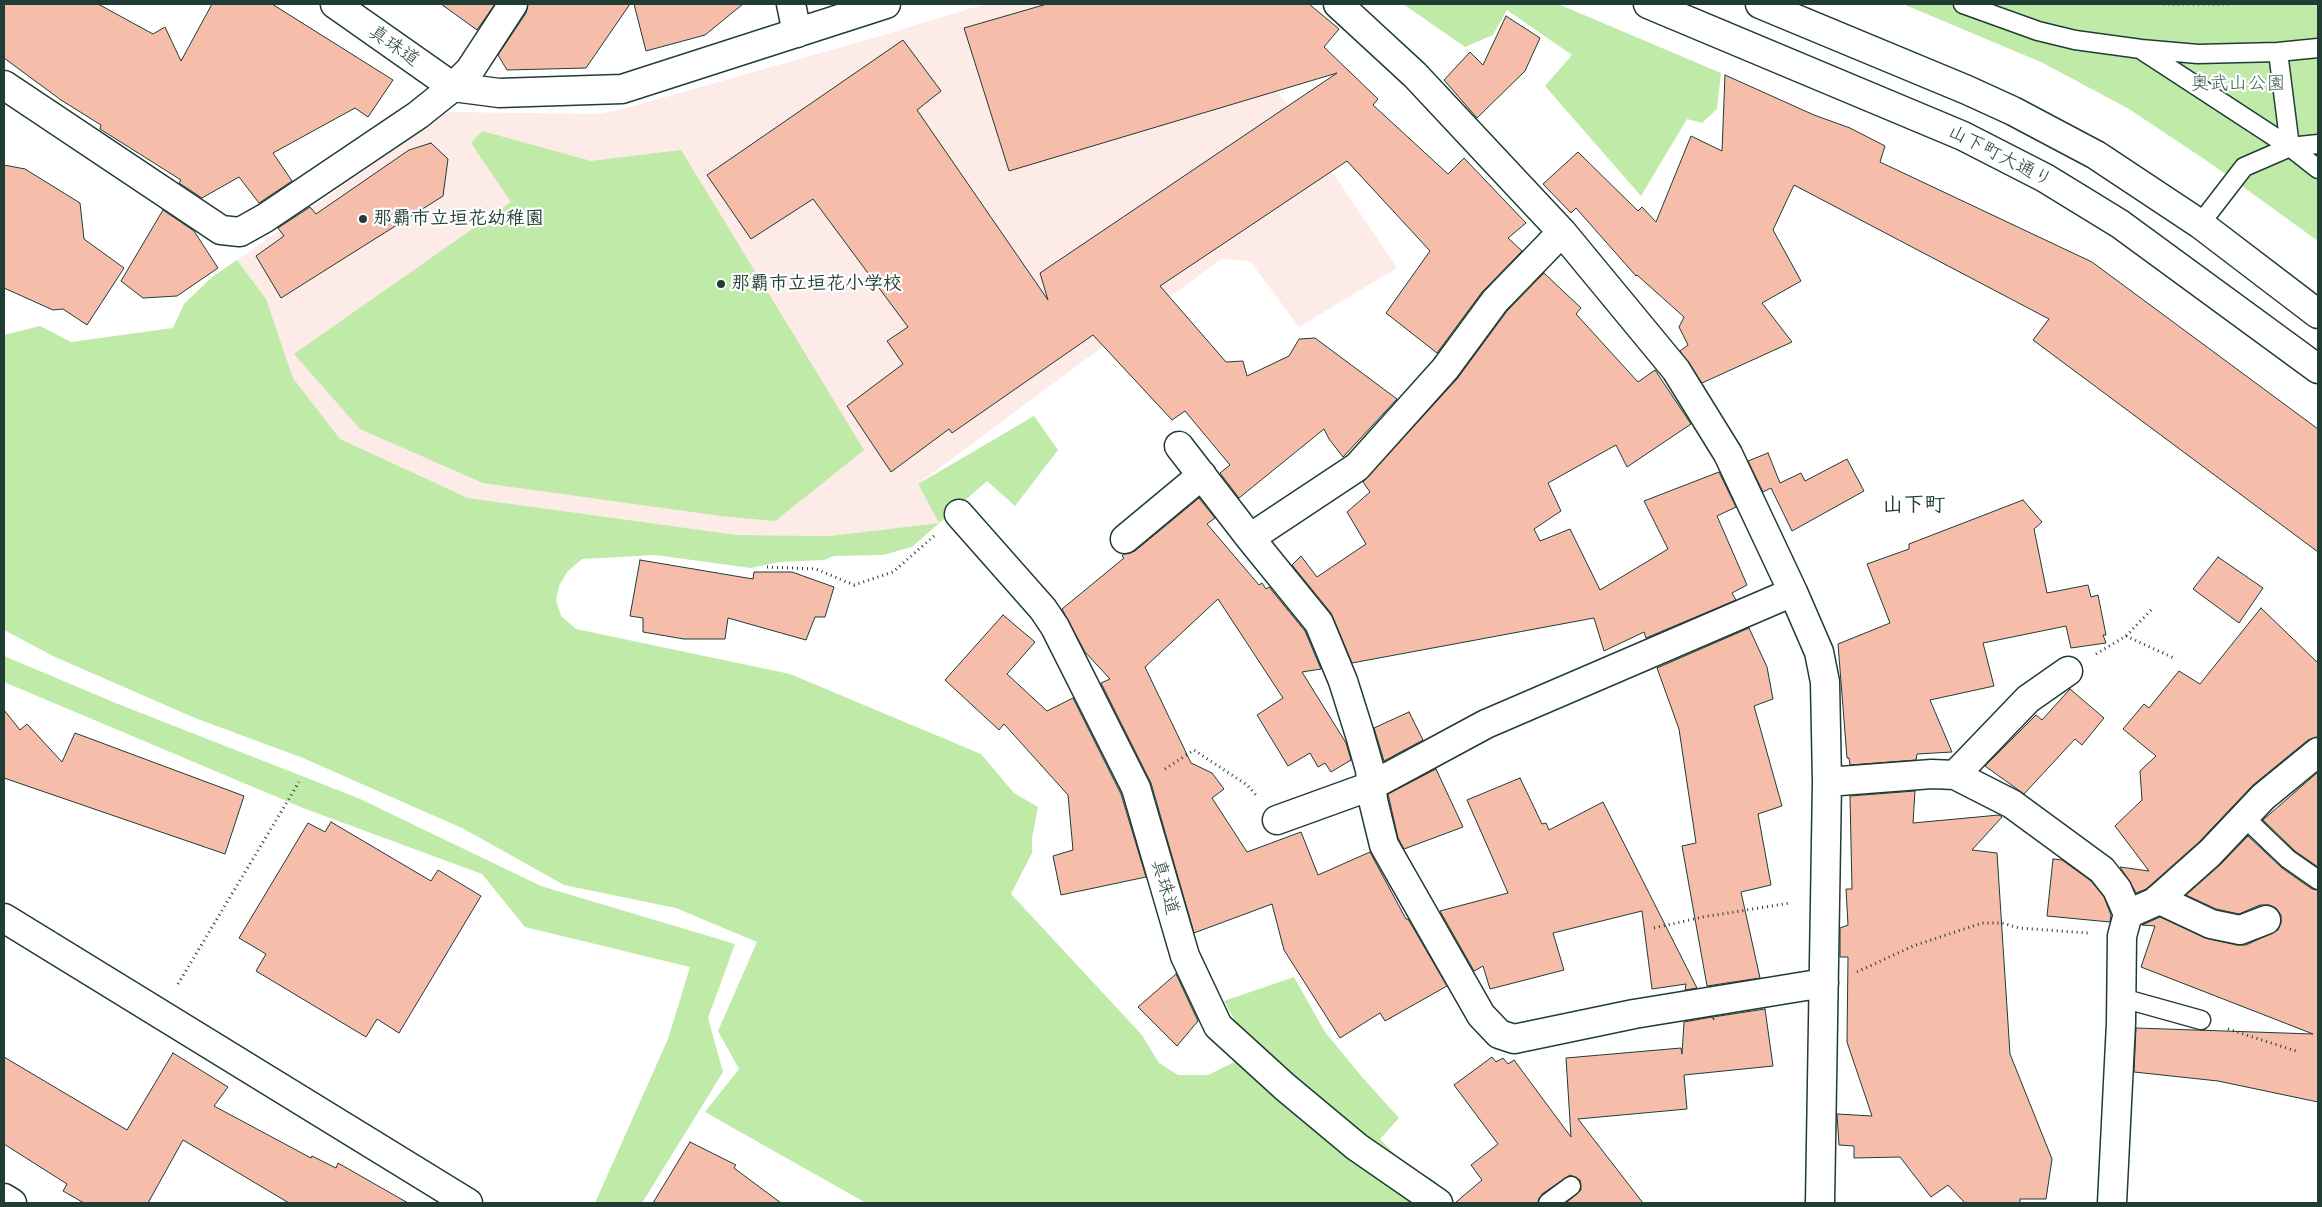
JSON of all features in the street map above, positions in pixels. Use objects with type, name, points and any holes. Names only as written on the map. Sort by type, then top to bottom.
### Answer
[{"type":"street","name":"真珠道","points":[[335,4],[453,87]]},
{"type":"street","points":[[4,85],[221,230],[240,232],[265,218],[418,115],[453,87],[470,70],[512,4]]},
{"type":"street","points":[[791,4],[797,33]]},
{"type":"street","points":[[453,87],[499,93],[622,89],[886,4]]},
{"type":"street","points":[[1338,4],[1415,75],[1562,232],[1676,370],[1728,454],[1794,592],[1819,652],[1825,682],[1827,782],[1820,1203]]},
{"type":"street","name":"山下町大通り","points":[[1648,4],[1962,136],[2045,178],[2120,224],[2318,369]]},
{"type":"street","points":[[1760,4],[2013,111],[2096,155],[2200,224],[2318,314]]},
{"type":"street","points":[[1250,538],[1357,468],[1445,369],[1495,301],[1562,232]]},
{"type":"street","points":[[1179,446],[1250,538],[1320,623],[1343,681],[1370,770],[1373,800],[1384,845],[1481,1015],[1498,1034],[1514,1039],[1634,1014],[1824,983]]},
{"type":"street","points":[[1125,539],[1202,475]]},
{"type":"street","name":"真珠道","points":[[959,514],[1043,609],[1055,627],[1136,788],[1185,956],[1218,1026],[1285,1087],[1357,1147],[1438,1203]]},
{"type":"street","points":[[1277,820],[1372,786],[1486,724],[1794,592]]},
{"type":"street","points":[[1955,775],[2028,699],[2068,671]]},
{"type":"street","points":[[2125,925],[2210,853],[2263,797],[2318,752]]},
{"type":"street","points":[[1827,782],[1932,774],[1955,775],[2012,804],[2102,870],[2117,889],[2125,925],[2112,1203]]},
{"type":"street","points":[[2158,898],[2211,924],[2240,930],[2266,920]]},
{"type":"street","points":[[4,918],[468,1203]]},
{"type":"lane","points":[[1963,4],[2038,31],[2075,40],[2141,50],[2198,54],[2278,52],[2318,48]]},
{"type":"lane","points":[[2141,50],[2290,147],[2318,169]]},
{"type":"lane","points":[[2278,52],[2290,147]]},
{"type":"lane","points":[[2200,224],[2244,167],[2290,147],[2318,144]]},
{"type":"lane","points":[[2244,817],[2288,859],[2318,880]]},
{"type":"lane","points":[[2122,998],[2201,1020]]},
{"type":"lane","points":[[1548,1203],[1571,1186]]},
{"type":"path","points":[[2162,4],[2230,4]]},
{"type":"path","points":[[768,567],[816,569],[854,585],[893,572],[959,514]]},
{"type":"path","points":[[2068,671],[2126,636],[2153,608]]},
{"type":"path","points":[[2126,636],[2176,659]]},
{"type":"path","points":[[1136,788],[1194,750],[1247,784],[1277,820]]},
{"type":"path","points":[[160,1014],[299,782]]},
{"type":"path","points":[[1654,928],[1703,917],[1825,897]]},
{"type":"path","points":[[1824,983],[1848,977],[1914,946],[1982,923],[2002,923],[2019,928],[2125,925]]},
{"type":"path","points":[[2201,1020],[2299,1052]]},
{"type":"shaded area","name":"那覇市立垣花小学校","points":[[985,4],[1219,4],[1397,268],[1299,327],[1250,261],[1221,259],[918,484],[939,523],[830,536],[737,535],[468,498],[340,439],[293,378],[266,299],[237,260],[448,112],[597,114],[623,109],[877,37]]},
{"type":"green space","points":[[1403,4],[1558,4],[1721,73],[1717,109],[1702,123],[1687,119],[1641,196],[1545,86],[1572,55],[1507,10],[1493,35],[1465,47]]},
{"type":"green space","name":"奥武山公園","points":[[1903,4],[2318,4],[2318,241],[2210,163],[2129,109],[2043,63]]},
{"type":"green space","points":[[482,131],[591,161],[681,150],[864,450],[775,521],[721,516],[483,483],[360,429],[294,354],[511,202],[471,143]]},
{"type":"green space","points":[[237,260],[266,299],[293,378],[340,439],[468,498],[737,535],[830,536],[939,523],[918,484],[1034,416],[1058,450],[1015,506],[987,481],[912,547],[883,555],[834,556],[824,560],[779,562],[751,568],[655,555],[582,559],[567,572],[559,586],[556,600],[561,616],[576,629],[790,674],[981,754],[1014,793],[1038,807],[1032,838],[1032,853],[1011,894],[1142,1035],[1159,1063],[1178,1075],[1208,1075],[1253,1053],[1224,1001],[1294,977],[1325,1032],[1399,1118],[1380,1139],[1400,1160],[1436,1182],[1456,1203],[866,1203],[705,1112],[739,1069],[718,1031],[757,942],[676,908],[564,885],[464,829],[303,758],[195,718],[55,657],[4,630],[4,335],[40,326],[71,342],[173,328],[184,304],[212,277]]},
{"type":"green space","points":[[4,656],[118,704],[358,798],[541,886],[735,944],[708,1018],[723,1072],[642,1203],[595,1203],[668,1039],[690,967],[525,927],[482,874],[303,808],[4,682]]},
{"type":"building","points":[[4,4],[98,4],[153,34],[165,27],[181,61],[212,4],[272,4],[393,80],[368,117],[355,108],[273,153],[292,181],[259,203],[239,177],[202,198],[179,183],[181,180],[100,129],[101,125],[61,100],[4,58]]},
{"type":"building","points":[[441,4],[495,4],[477,30]]},
{"type":"building","points":[[528,4],[630,4],[586,68],[507,70],[498,55],[526,13]]},
{"type":"building","points":[[634,4],[743,4],[705,35],[646,51]]},
{"type":"building","points":[[1047,4],[1309,4],[1339,29],[1324,47],[1378,99],[1373,105],[1448,174],[1464,158],[1526,223],[1508,238],[1522,251],[1482,292],[1437,353],[1386,313],[1430,251],[1347,161],[1160,286],[1226,362],[1243,361],[1247,376],[1289,356],[1299,339],[1315,338],[1397,399],[1343,457],[1324,429],[1239,498],[1220,473],[1230,465],[1185,411],[1172,420],[1093,335],[952,433],[949,429],[891,472],[847,406],[903,364],[887,341],[908,327],[813,199],[751,239],[707,175],[903,40],[941,91],[917,110],[1048,300],[1040,273],[1337,73],[1009,171],[964,28]]},
{"type":"building","points":[[1506,16],[1540,38],[1525,71],[1477,118],[1444,80],[1470,52],[1483,65]]},
{"type":"building","points":[[1725,75],[1814,115],[1850,128],[1885,146],[1880,162],[2092,262],[2318,429],[2318,552],[2033,340],[2049,319],[1794,185],[1773,230],[1801,281],[1762,303],[1792,342],[1702,383],[1680,351],[1688,345],[1679,327],[1684,317],[1636,276],[1576,208],[1571,213],[1543,184],[1578,152],[1638,211],[1642,207],[1656,222],[1691,136],[1722,151]]},
{"type":"building","name":"那覇市立垣花幼稚園","points":[[431,143],[448,159],[443,196],[281,298],[256,256],[284,236],[278,228],[310,207],[316,214],[409,150]]},
{"type":"building","points":[[4,165],[25,169],[80,203],[84,239],[124,268],[87,325],[63,309],[53,310],[4,288]]},
{"type":"building","points":[[163,210],[194,231],[218,268],[177,296],[143,298],[121,281]]},
{"type":"building","points":[[1544,273],[1581,308],[1576,314],[1638,382],[1655,370],[1691,424],[1627,467],[1616,445],[1548,483],[1561,511],[1534,529],[1540,541],[1570,529],[1600,590],[1668,549],[1644,501],[1719,472],[1736,507],[1717,516],[1747,585],[1732,593],[1736,600],[1646,638],[1644,632],[1604,651],[1594,618],[1352,663],[1331,613],[1292,565],[1301,556],[1317,577],[1366,544],[1347,512],[1370,492],[1363,482],[1457,379],[1507,311]]},
{"type":"building","points":[[1768,453],[1780,483],[1801,473],[1805,481],[1847,459],[1864,491],[1792,531],[1771,488],[1763,492],[1748,461]]},
{"type":"building","points":[[1199,498],[1215,518],[1207,524],[1259,585],[1262,583],[1266,589],[1269,587],[1305,631],[1321,669],[1302,672],[1346,743],[1351,760],[1331,772],[1325,763],[1318,767],[1310,753],[1288,766],[1257,715],[1283,698],[1218,599],[1145,667],[1191,763],[1212,773],[1224,789],[1212,798],[1247,852],[1301,832],[1318,875],[1370,852],[1406,919],[1408,919],[1447,986],[1385,1021],[1380,1013],[1340,1038],[1284,950],[1272,904],[1194,933],[1151,783],[1101,683],[1110,679],[1085,652],[1062,609],[1124,558],[1122,556],[1124,554],[1135,551]]},
{"type":"building","points":[[2023,500],[2042,522],[2034,529],[2047,593],[2088,585],[2091,597],[2098,595],[2106,635],[2103,635],[2106,643],[2071,648],[2066,626],[1983,643],[1994,686],[1930,700],[1952,752],[1917,754],[1916,760],[1850,765],[1849,758],[1847,758],[1838,644],[1890,623],[1867,564],[1909,549],[1909,544]]},
{"type":"building","points":[[2218,557],[2263,588],[2239,623],[2193,589]]},
{"type":"building","points":[[640,560],[753,579],[754,572],[792,572],[834,587],[825,617],[815,617],[806,640],[728,618],[725,639],[684,639],[643,632],[643,618],[630,616]]},
{"type":"building","points":[[2261,608],[2318,663],[2318,737],[2308,740],[2253,785],[2199,842],[2146,889],[2136,893],[2120,867],[2149,871],[2115,826],[2142,800],[2140,771],[2156,756],[2123,729],[2144,704],[2149,708],[2179,671],[2200,684]]},
{"type":"building","points":[[1003,615],[1035,642],[1007,674],[1047,711],[1073,698],[1121,794],[1146,877],[1061,895],[1053,856],[1073,850],[1068,795],[1004,724],[999,730],[945,680]]},
{"type":"building","points":[[1749,628],[1767,667],[1773,699],[1754,706],[1782,806],[1758,814],[1771,885],[1741,892],[1760,978],[1707,986],[1682,846],[1696,843],[1679,729],[1657,668]]},
{"type":"building","points":[[2070,689],[2104,718],[2082,745],[2075,739],[2024,794],[1985,766],[2036,715],[2042,720]]},
{"type":"building","points":[[4,710],[20,730],[27,724],[62,762],[75,733],[244,796],[225,854],[4,778]]},
{"type":"building","points":[[1409,712],[1423,740],[1384,761],[1374,728]]},
{"type":"building","points":[[1436,769],[1463,827],[1404,849],[1398,838],[1388,794]]},
{"type":"building","points":[[2318,772],[2318,867],[2295,851],[2263,820]]},
{"type":"building","points":[[1520,778],[1542,824],[1546,823],[1549,830],[1603,802],[1697,988],[1685,990],[1686,984],[1652,989],[1642,911],[1553,933],[1564,970],[1490,989],[1483,966],[1474,971],[1440,911],[1508,893],[1467,800]]},
{"type":"building","points":[[1915,791],[1913,823],[1999,815],[2002,817],[1972,850],[1997,853],[2010,1054],[2052,1159],[2046,1199],[2020,1199],[2020,1203],[1965,1203],[1948,1185],[1931,1197],[1900,1157],[1854,1158],[1854,1146],[1839,1145],[1837,1114],[1872,1116],[1847,1042],[1848,957],[1840,957],[1840,928],[1848,925],[1846,889],[1852,889],[1850,796]]},
{"type":"building","points":[[331,822],[431,881],[438,870],[481,896],[399,1033],[377,1019],[366,1037],[256,971],[266,954],[239,938],[308,823],[325,832]]},
{"type":"building","points":[[2248,836],[2282,868],[2312,889],[2318,890],[2318,1102],[2218,1081],[2134,1072],[2136,1028],[2313,1034],[2141,967],[2155,926],[2142,925],[2160,917],[2205,938],[2237,945],[2246,945],[2278,930],[2281,923],[2281,915],[2276,908],[2269,905],[2260,905],[2239,914],[2216,909],[2186,895],[2220,865]]},
{"type":"building","points":[[2053,859],[2062,860],[2091,881],[2104,897],[2111,915],[2110,922],[2047,916]]},
{"type":"building","points":[[1176,974],[1198,1021],[1177,1046],[1138,1007]]},
{"type":"building","points":[[1765,1009],[1773,1066],[1684,1075],[1687,1109],[1578,1119],[1643,1203],[1566,1203],[1581,1190],[1580,1180],[1570,1175],[1542,1194],[1538,1203],[1455,1203],[1482,1180],[1471,1165],[1498,1144],[1454,1085],[1492,1057],[1496,1062],[1503,1058],[1508,1064],[1514,1060],[1571,1137],[1566,1058],[1681,1048],[1682,1054],[1684,1022],[1712,1017],[1714,1020],[1713,1017]]},
{"type":"building","points":[[173,1053],[228,1087],[214,1106],[311,1158],[312,1156],[336,1168],[338,1163],[408,1203],[289,1203],[183,1140],[148,1203],[84,1203],[63,1191],[67,1184],[4,1144],[4,1057],[127,1130]]},
{"type":"building","points":[[690,1142],[736,1165],[734,1168],[781,1203],[653,1203]]},
{"type":"place","name":"那覇市立垣花幼稚園","points":[[363,219]]},
{"type":"place","name":"那覇市立垣花小学校","points":[[721,284]]},
{"type":"district","name":"山下町","points":[[1914,505]]}]
